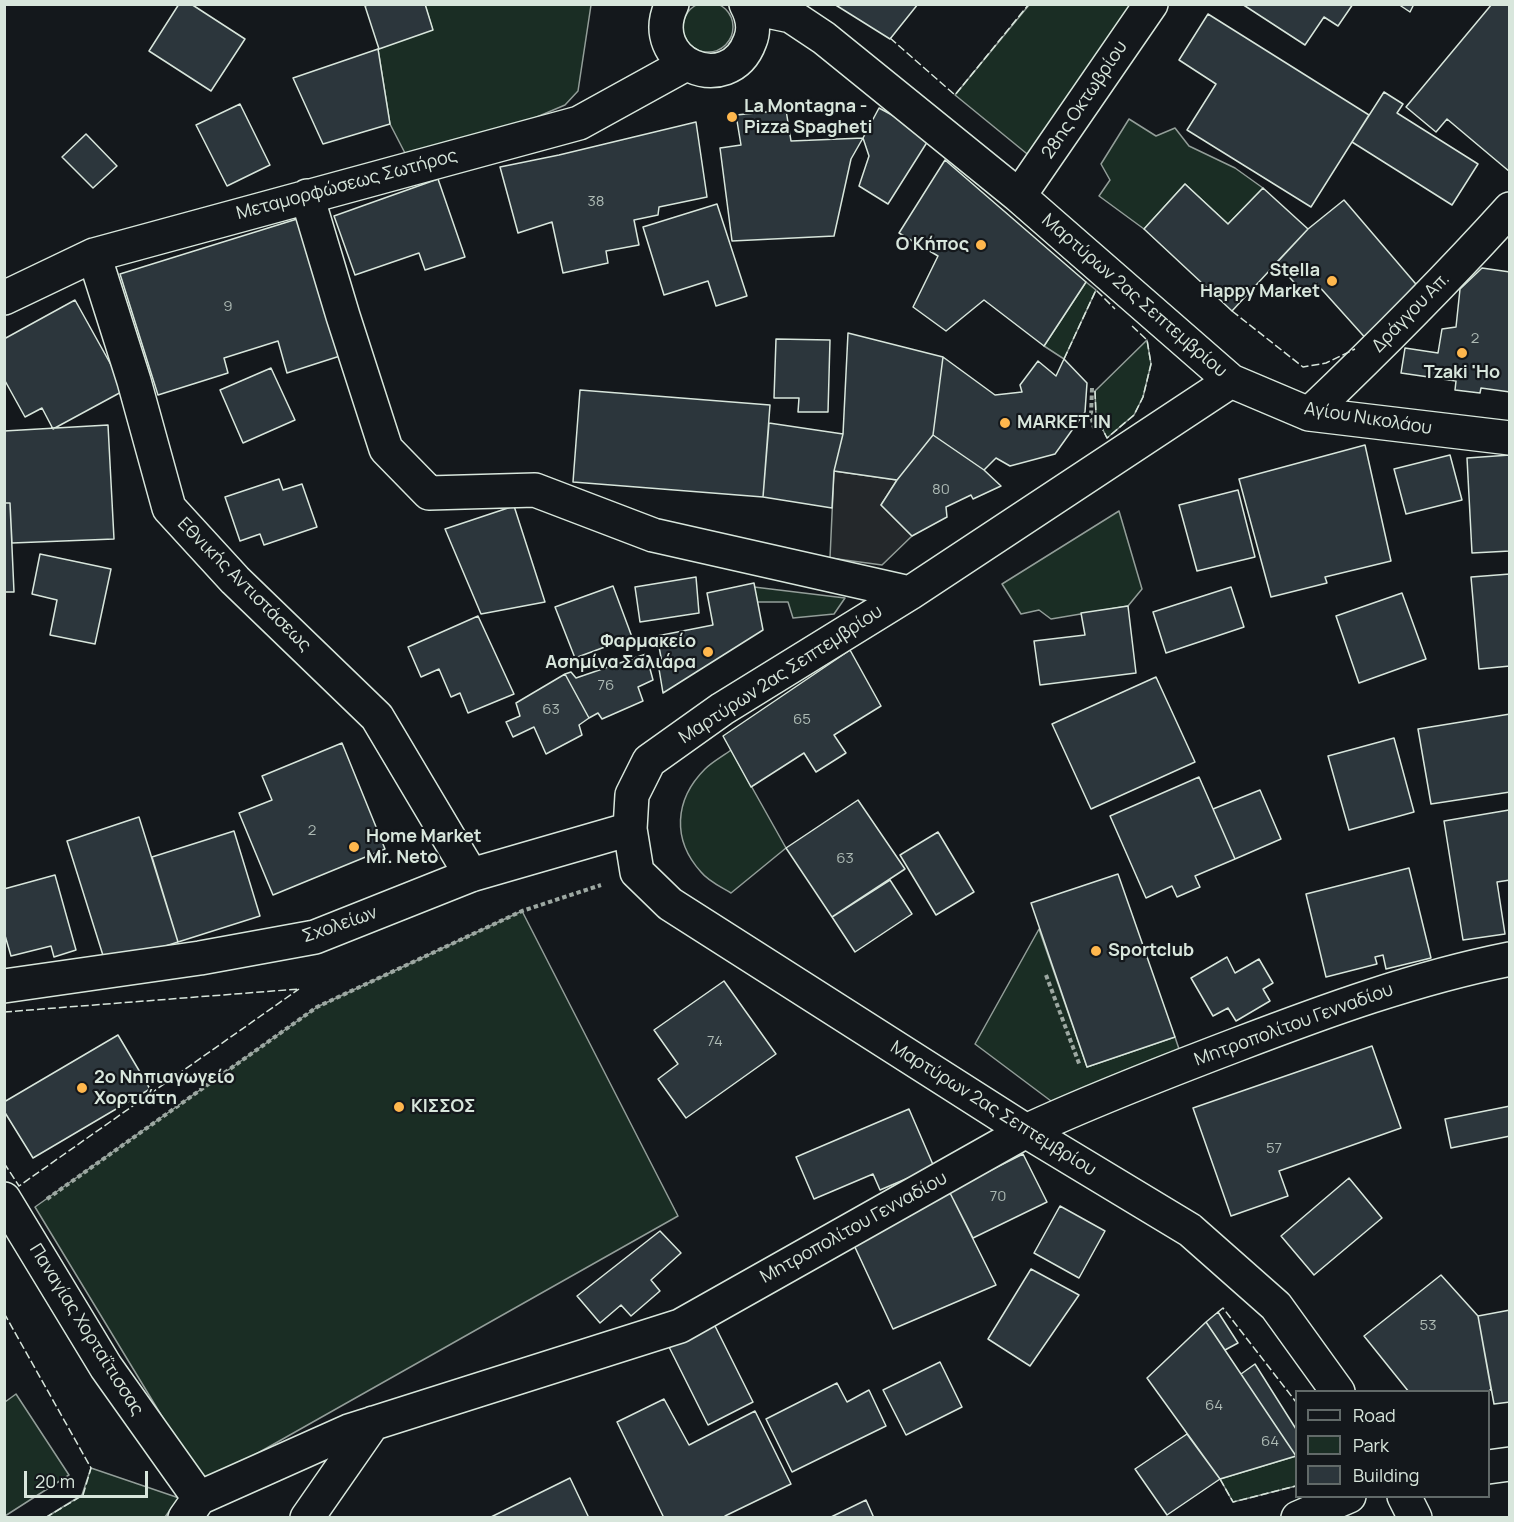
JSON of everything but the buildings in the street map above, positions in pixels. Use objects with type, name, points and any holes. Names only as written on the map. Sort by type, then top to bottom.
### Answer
[{"type":"street","name":"28ης Οκτωβρίου","points":[[1019,196],[1150,4]]},
{"type":"street","name":"Μαρτύρων 2ας Σεπτεμβρίου","points":[[747,6],[791,16],[824,38],[1019,196],[1231,381],[910,593],[722,709],[649,761],[632,795],[630,829],[638,872],[670,904],[1026,1131],[1190,1230],[1276,1306],[1337,1390]]},
{"type":"street","points":[[663,8],[668,43],[675,55],[686,64],[699,69],[713,70],[727,67],[738,60],[747,48],[752,35],[752,21],[747,6]]},
{"type":"street","name":"Μεταμορφώσεως Σωτήρος","points":[[4,298],[94,255],[579,123],[686,64]]},
{"type":"street","points":[[308,196],[343,316],[386,449],[429,493],[535,490],[653,535],[910,593]]},
{"type":"street","name":"Δράγγου Απ.","points":[[1309,414],[1474,249],[1509,209]]},
{"type":"street","name":"Εθνικής Αντιστάσεως","points":[[94,255],[134,381],[169,508],[235,580],[377,717],[471,875]]},
{"type":"street","name":"Αγίου Νικολάου","points":[[1231,381],[1309,414],[1509,438]]},
{"type":"street","name":"Σχολείων","points":[[4,987],[200,958],[315,937],[471,875],[630,829]]},
{"type":"street","name":"Μητροπολίτου Γενναδίου","points":[[192,1508],[349,1431],[680,1326],[1026,1131],[1093,1101],[1336,1007],[1461,970],[1509,959]]},
{"type":"street","name":"Παναγίας Χορταΐτισσας","points":[[4,1199],[192,1508]]},
{"type":"street","points":[[307,1518],[373,1423]]},
{"type":"street","points":[[1490,1467],[1509,1464]]},
{"type":"street","points":[[1298,1518],[1347,1498]]},
{"type":"street","points":[[1405,1498],[1415,1518]]},
{"type":"path","points":[[45,1200],[317,1007],[522,911],[638,872]]},
{"type":"path","points":[[1046,975],[1093,1101]]},
{"type":"green space","points":[[703,2],[713,2],[726,9],[733,22],[733,32],[726,45],[713,52],[703,52],[694,48],[687,41],[683,32],[683,22],[687,13],[694,6]]},
{"type":"green space","points":[[1135,4],[1037,162],[955,95],[1029,5]]},
{"type":"green space","points":[[425,5],[591,5],[578,91],[565,105],[511,128],[407,157],[390,124],[378,49],[432,28]]},
{"type":"green space","points":[[1129,119],[1156,136],[1175,128],[1189,146],[1235,168],[1263,188],[1228,224],[1185,184],[1144,229],[1099,196],[1110,180],[1101,164]]},
{"type":"green space","points":[[1086,282],[1096,290],[1064,359],[1044,346]]},
{"type":"green space","points":[[1147,340],[1151,364],[1143,397],[1134,415],[1107,438],[1096,416],[1095,391]]},
{"type":"green space","points":[[1119,511],[1142,589],[1128,606],[1051,619],[1039,610],[1021,614],[1002,584]]},
{"type":"green space","points":[[754,587],[845,598],[834,614],[793,618],[788,602],[757,602]]},
{"type":"green space","points":[[731,750],[786,848],[731,893],[707,878],[692,860],[681,834],[680,820],[687,794],[695,781],[708,766]]},
{"type":"green space","name":"ΚΙΣΣΟΣ","points":[[522,911],[678,1216],[203,1484],[35,1207],[317,1007]]},
{"type":"green space","points":[[1039,929],[1087,1067],[1175,1037],[1182,1058],[1055,1104],[975,1044]]},
{"type":"green space","points":[[16,1394],[69,1475],[5,1516],[5,1402]]},
{"type":"green space","points":[[1295,1456],[1295,1486],[1233,1502],[1220,1479]]},
{"type":"green space","points":[[91,1468],[179,1498],[165,1517],[45,1518],[82,1495]]},
{"type":"shaded area","points":[[834,471],[897,480],[881,505],[912,536],[882,565],[830,558]]},
{"type":"fence","points":[[890,38],[955,95],[1029,4]]},
{"type":"fence","points":[[1064,359],[1096,290],[1115,309]]},
{"type":"fence","points":[[1232,311],[1303,367],[1326,363],[1355,349]]},
{"type":"fence","points":[[1095,391],[1096,416],[1107,438],[1134,415],[1143,397],[1151,364],[1147,340],[1130,324]]},
{"type":"fence","points":[[4,1012],[299,989]]},
{"type":"fence","points":[[4,1163],[19,1186],[299,989]]},
{"type":"fence","points":[[1218,1312],[1223,1308],[1295,1401]]},
{"type":"fence","points":[[4,1313],[91,1468],[83,1495],[45,1518]]},
{"type":"fence","points":[[1220,1479],[1233,1502],[1295,1486]]},
{"type":"place","name":"La Montagna - Pizza Spagheti","points":[[732,117]]},
{"type":"place","name":"Ο Κήπος","points":[[981,245]]},
{"type":"place","name":"Stella Happy Market","points":[[1332,281]]},
{"type":"place","name":"Tzaki 'Ho","points":[[1462,353]]},
{"type":"place","name":"MARKET IN","points":[[1005,423]]},
{"type":"place","name":"Φαρμακείο Ασημίνα Σαλιάρα","points":[[708,652]]},
{"type":"place","name":"Home Market Mr. Neto","points":[[354,847]]},
{"type":"place","name":"Sportclub","points":[[1096,951]]},
{"type":"place","name":"2ο Νηπιαγωγείο Χορτιάτη","points":[[82,1088]]},
{"type":"place","name":"ΚΙΣΣΟΣ","points":[[399,1107]]}]
